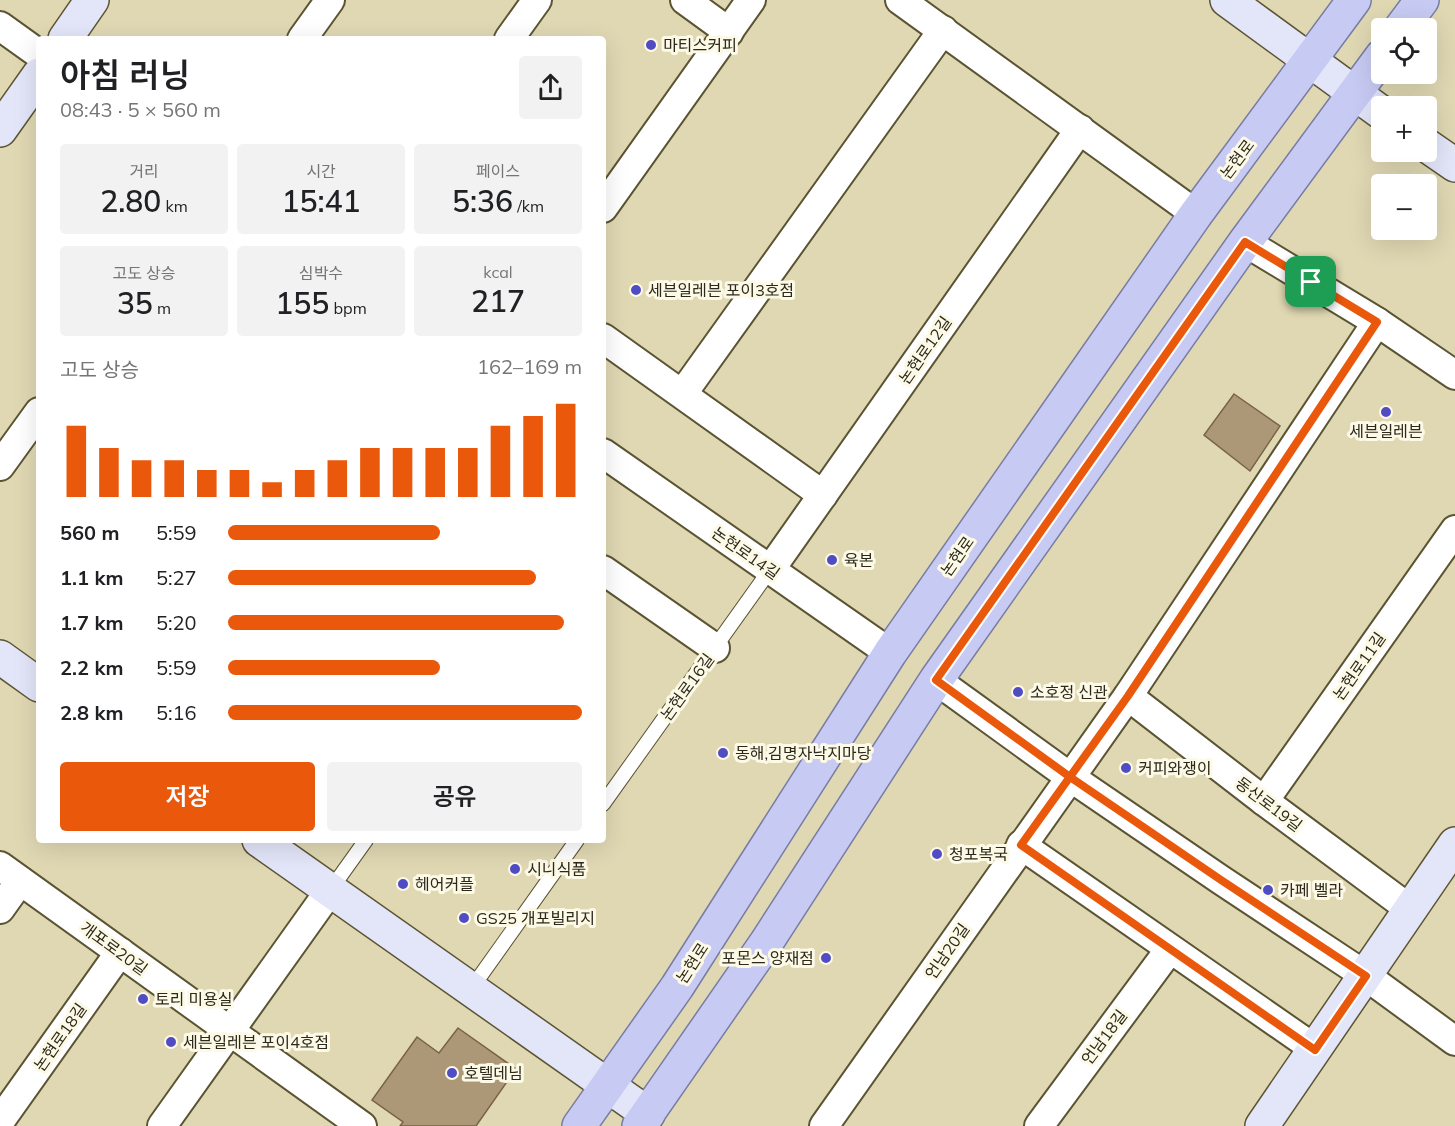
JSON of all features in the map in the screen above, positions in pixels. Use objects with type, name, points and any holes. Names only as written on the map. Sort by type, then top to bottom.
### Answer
[{"type":"main road","name":"논현로","points":[[579,1126],[677,987],[890,653],[1196,214],[1354,0]]},
{"type":"main road","points":[[1408,18],[1422,0]]},
{"type":"main road","points":[[650,1122],[936,680],[1245,242],[1371,71]]},
{"type":"street","points":[[67,36],[92,0]]},
{"type":"street","points":[[304,36],[330,0]]},
{"type":"street","points":[[511,36],[537,0]]},
{"type":"street","points":[[685,0],[729,32]]},
{"type":"street","points":[[606,204],[751,0]]},
{"type":"street","points":[[900,0],[1196,214]]},
{"type":"street","points":[[1227,0],[1371,105]]},
{"type":"street","points":[[0,26],[36,52]]},
{"type":"street","points":[[683,393],[943,30]]},
{"type":"street","points":[[0,130],[36,79]]},
{"type":"street","name":"논현로12길","points":[[771,570],[1080,129]]},
{"type":"street","points":[[1437,152],[1455,165]]},
{"type":"street","points":[[1245,242],[1377,322],[1455,375]]},
{"type":"street","points":[[1070,777],[1128,696],[1377,322]]},
{"type":"street","points":[[606,340],[823,495]]},
{"type":"street","points":[[0,466],[36,416]]},
{"type":"street","name":"논현로14길","points":[[606,455],[890,653]]},
{"type":"street","name":"논현로11길","points":[[1264,801],[1455,530]]},
{"type":"street","points":[[606,572],[715,648]]},
{"type":"street","points":[[0,657],[36,683]]},
{"type":"street","points":[[936,680],[1070,777],[1366,976],[1455,1041]]},
{"type":"street","name":"동산로19길","points":[[1128,696],[1411,910]]},
{"type":"street","name":"언남20길","points":[[824,1126],[1070,777]]},
{"type":"street","points":[[264,843],[608,1086],[650,1122]]},
{"type":"street","points":[[1262,1126],[1455,844]]},
{"type":"street","points":[[1021,845],[1315,1050]]},
{"type":"street","points":[[0,909],[10,873]]},
{"type":"street","name":"개포로20길","points":[[10,873],[362,1126]]},
{"type":"street","points":[[162,1126],[331,889]]},
{"type":"street","name":"언남18길","points":[[1039,1126],[1170,949]]},
{"type":"street","name":"논현로18길","points":[[0,1121],[120,952]]},
{"type":"lane","name":"논현로16길","points":[[606,800],[771,570]]},
{"type":"lane","points":[[331,889],[364,843]]},
{"type":"lane","points":[[471,989],[576,843]]},
{"type":"building","points":[[1234,394],[1280,426],[1250,471],[1204,435]]},
{"type":"building","name":"호텔데님","points":[[458,1028],[516,1069],[476,1126],[400,1126],[403,1122],[372,1100],[417,1037],[439,1053]]},
{"type":"place","name":"마티스커피","points":[[651,45]]},
{"type":"place","name":"세븐일레븐 포이3호점","points":[[636,290]]},
{"type":"place","name":"세븐일레븐","points":[[1386,412]]},
{"type":"place","name":"육본","points":[[832,560]]},
{"type":"place","name":"소호정 신관","points":[[1018,692]]},
{"type":"place","name":"동해,김명자낙지마당","points":[[723,753]]},
{"type":"place","name":"커피와쟁이","points":[[1126,768]]},
{"type":"place","name":"청포복국","points":[[937,854]]},
{"type":"place","name":"시니식품","points":[[515,869]]},
{"type":"place","name":"헤어커플","points":[[403,884]]},
{"type":"place","name":"카페 벨라","points":[[1268,890]]},
{"type":"place","name":"GS25 개포빌리지","points":[[464,918]]},
{"type":"place","name":"포몬스 양재점","points":[[826,958]]},
{"type":"place","name":"토리 미용실","points":[[143,999]]},
{"type":"place","name":"세븐일레븐 포이4호점","points":[[171,1042]]},
{"type":"place","name":"호텔데님","points":[[452,1073]]},
{"type":"route","points":[[1311,282],[1245,242],[936,680],[1070,777],[1366,976],[1315,1050],[1021,845],[1070,777],[1128,696],[1377,322],[1311,282]]}]
